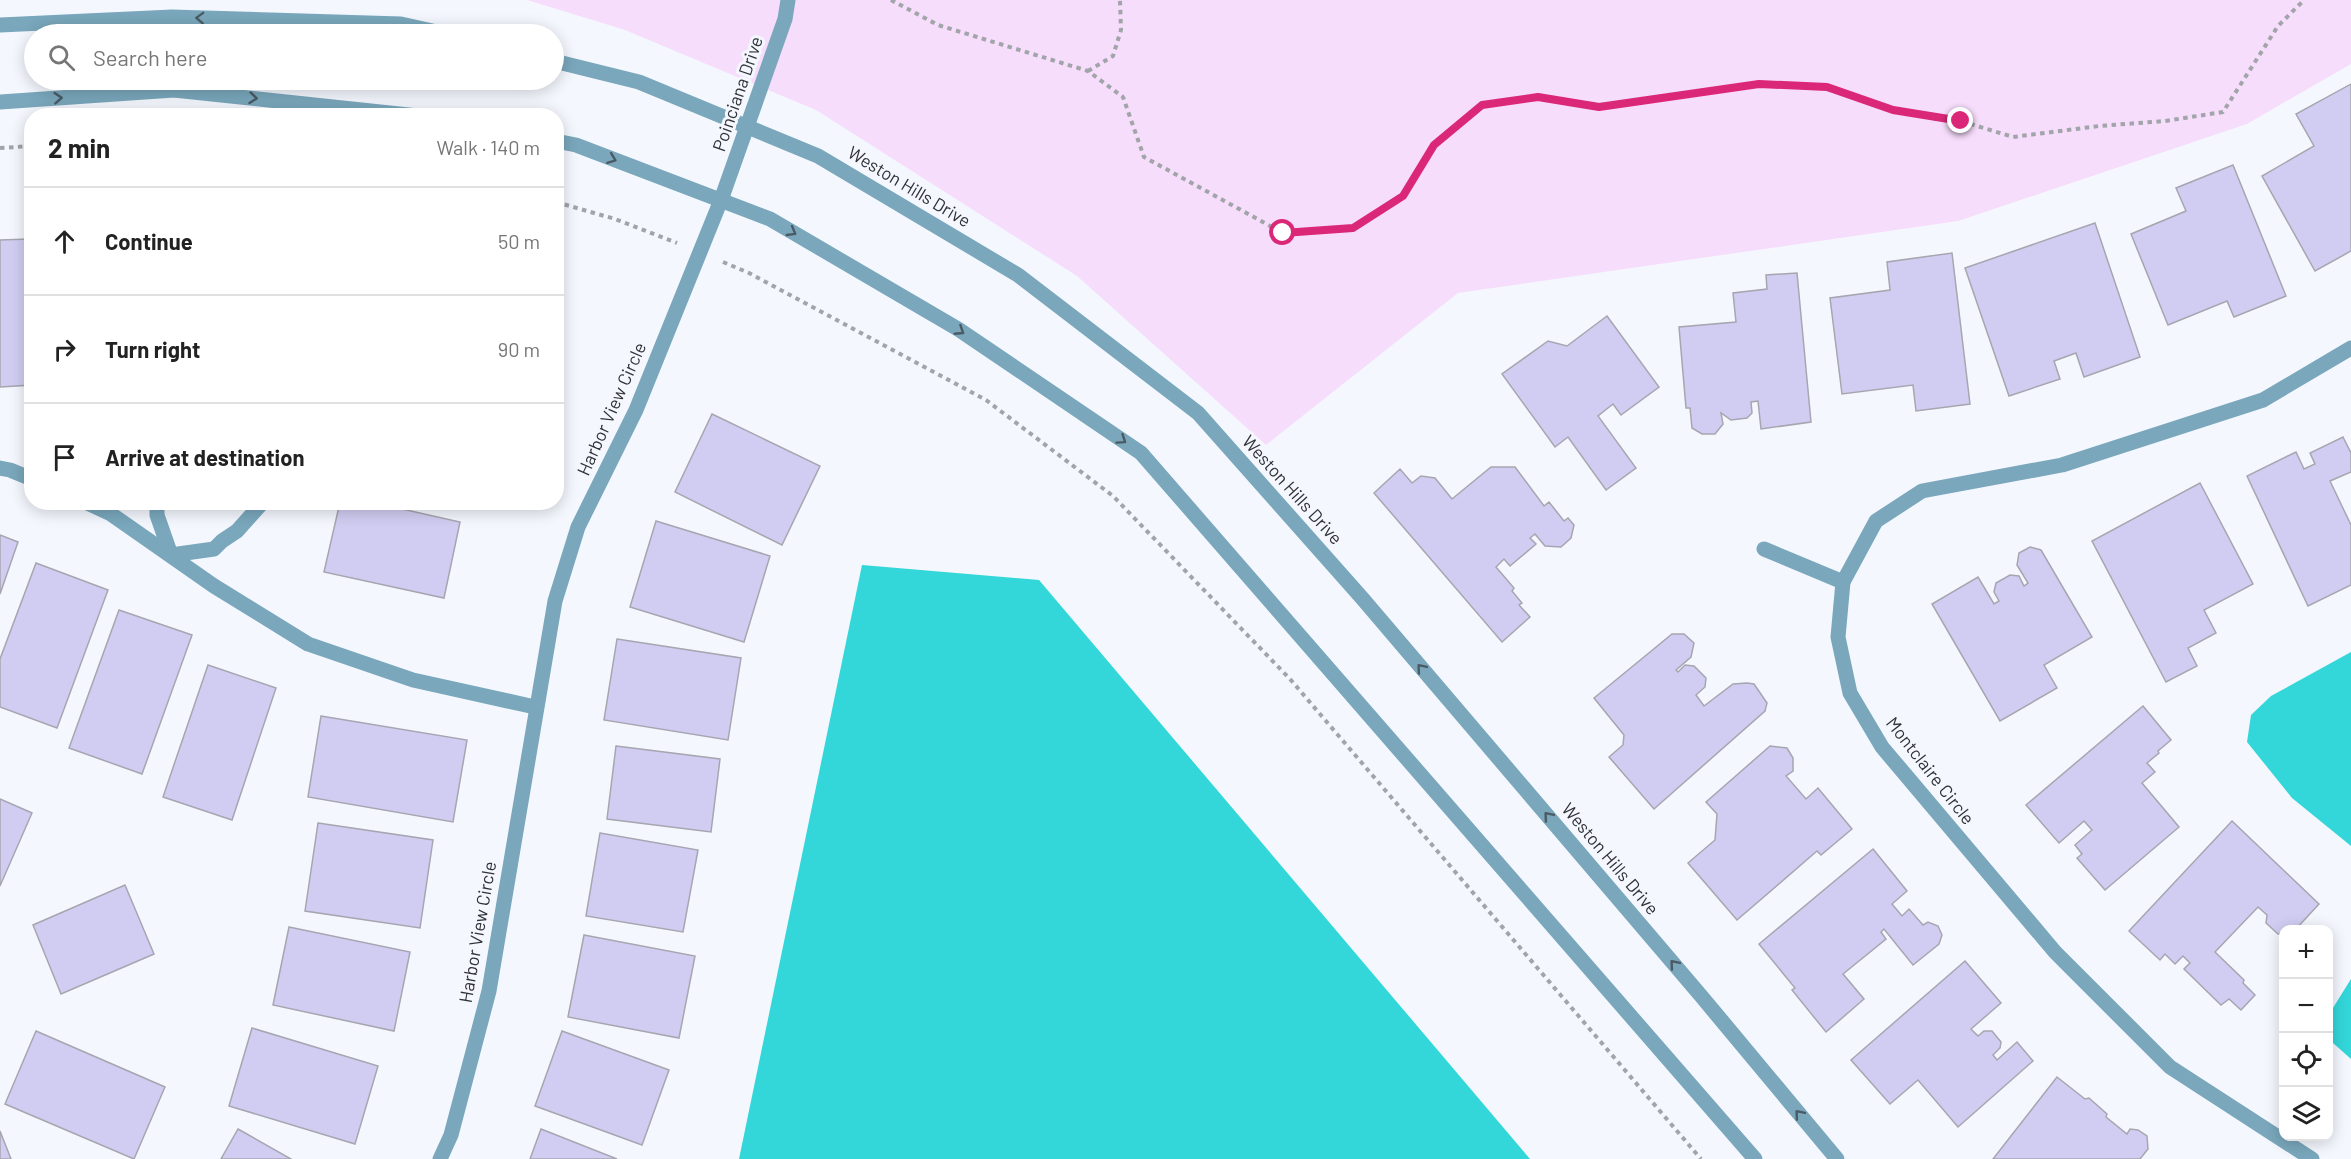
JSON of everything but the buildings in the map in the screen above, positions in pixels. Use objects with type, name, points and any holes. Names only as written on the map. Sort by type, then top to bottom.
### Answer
[{"type":"street","name":"Poinciana Drive","points":[[721,201],[785,19],[788,0]]},
{"type":"street","points":[[0,25],[172,17],[401,24]]},
{"type":"street","name":"Weston Hills Drive","points":[[564,63],[639,82],[818,156],[1018,275],[1198,413],[1377,616],[1837,1159]]},
{"type":"street","points":[[0,102],[174,90],[343,108]]},
{"type":"street","points":[[564,143],[576,145],[770,219],[958,329],[1142,453],[1755,1159]]},
{"type":"street","name":"Harbor View Circle","points":[[440,1159],[451,1135],[489,991],[535,707],[555,601],[578,527],[636,410],[721,201]]},
{"type":"street","name":"Montclaire Circle","points":[[2312,1159],[2170,1067],[2055,952],[1882,747],[1850,693],[1838,637],[1843,582],[1876,521],[1922,491],[2062,465],[2252,404],[2263,400],[2351,348]]},
{"type":"street","points":[[0,468],[24,476]]},
{"type":"street","points":[[102,510],[214,586],[308,644],[413,680],[535,707]]},
{"type":"street","points":[[157,510],[171,555]]},
{"type":"street","points":[[171,555],[214,549],[237,531],[256,510]]},
{"type":"street","points":[[1764,549],[1843,582]]},
{"type":"path","points":[[891,0],[938,25],[1088,71],[1123,97],[1144,157],[1283,233],[1353,228],[1403,196],[1434,145],[1482,105],[1538,97],[1599,107],[1759,84],[1827,87],[1893,110],[1961,121],[2013,137],[2099,126],[2164,121],[2223,112],[2278,27],[2304,0]]},
{"type":"path","points":[[1088,71],[1113,56],[1121,30],[1120,0]]},
{"type":"path","points":[[0,148],[24,146]]},
{"type":"path","points":[[564,204],[615,219],[749,273],[986,400],[1113,496],[1290,679],[1701,1159]]},
{"type":"shaded area","points":[[527,0],[2351,0],[2351,64],[2247,124],[1958,221],[1458,293],[1266,445],[1077,276],[816,110],[625,30]]},
{"type":"water","points":[[862,565],[1039,580],[1530,1159],[739,1159]]},
{"type":"water","points":[[2351,652],[2351,846],[2292,798],[2247,742],[2251,715],[2271,696]]},
{"type":"water","points":[[2351,979],[2351,1059],[2333,1043],[2333,1008]]},
{"type":"route","points":[[1283,233],[1353,228],[1403,196],[1434,145],[1482,105],[1538,97],[1599,107],[1759,84],[1827,87],[1893,110],[1961,121]]}]
